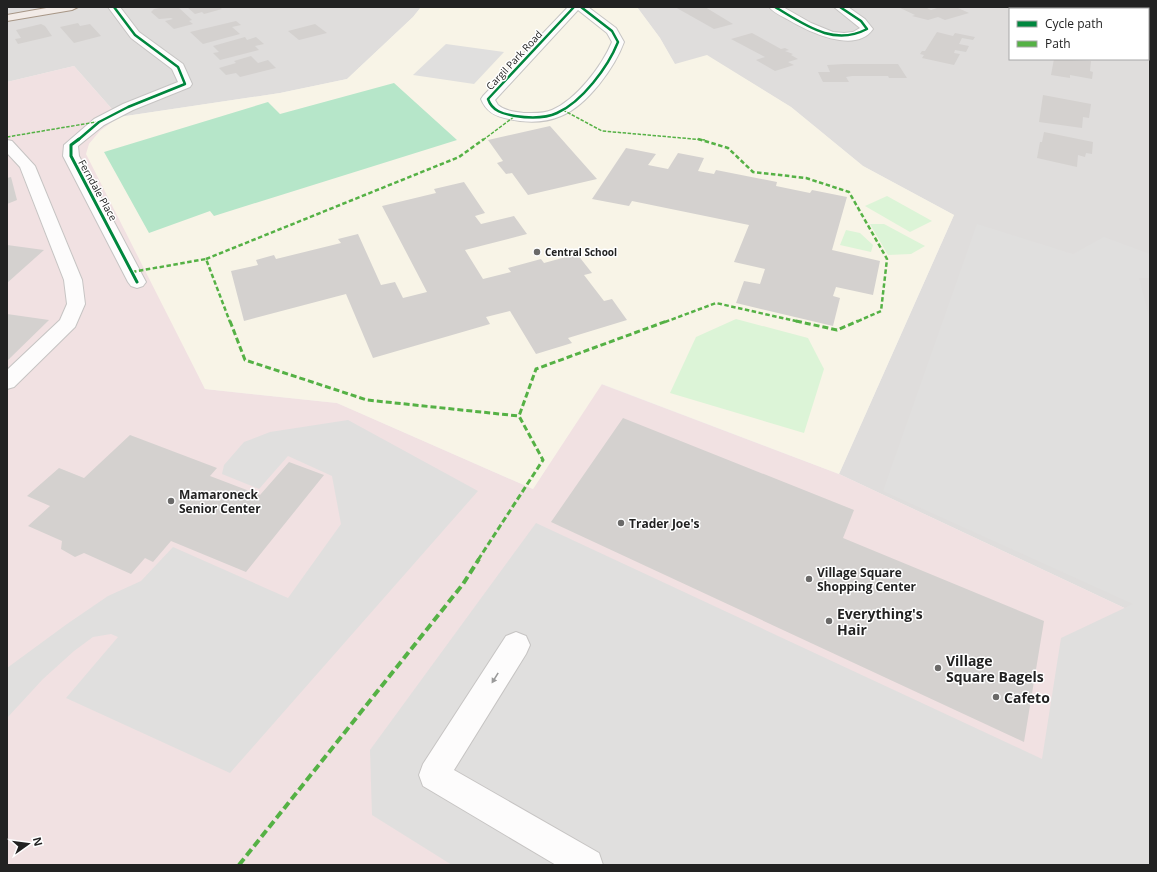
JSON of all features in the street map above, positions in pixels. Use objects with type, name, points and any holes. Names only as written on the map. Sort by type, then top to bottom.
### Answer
[{"type":"main road","points":[[7,18],[72,7]]},
{"type":"street","name":"Ferndale Place","points":[[114,7],[135,35],[178,67],[185,84],[128,107],[99,122],[71,145],[71,156],[118,243],[137,282]]},
{"type":"street","name":"Cargil Park Road","points":[[574,7],[488,99],[489,105],[496,112],[516,116],[536,117],[557,113],[570,106],[609,63],[616,52],[618,42],[612,31],[581,7]]},
{"type":"street","points":[[775,7],[820,32],[833,36],[846,36],[861,33],[867,29],[861,21],[840,7]]},
{"type":"street","points":[[7,144],[28,166],[38,197],[73,280],[76,304],[68,323],[7,382]]},
{"type":"street","points":[[516,645],[434,775],[587,865]]},
{"type":"shaded area","points":[[7,7],[421,7],[413,17],[347,79],[280,93],[119,117],[74,66],[7,82]]},
{"type":"shaded area","name":"Central School","points":[[421,7],[637,7],[660,38],[675,64],[707,55],[791,107],[863,166],[954,215],[839,474],[602,384],[533,489],[337,403],[205,389],[86,154],[89,144],[100,131],[119,117],[280,93],[347,79],[413,17]]},
{"type":"shaded area","points":[[637,7],[1150,7],[1150,620],[839,474],[954,215],[863,166],[791,107],[707,56],[675,65],[660,38]]},
{"type":"shaded area","points":[[446,44],[504,52],[474,84],[413,75]]},
{"type":"shaded area","points":[[74,66],[119,117],[100,131],[89,144],[205,389],[337,403],[533,489],[601,384],[839,474],[1150,620],[1150,865],[7,865],[7,82]]},
{"type":"shaded area","points":[[977,224],[1073,254],[1104,237],[1150,254],[1150,278],[1139,278],[1150,320],[1150,865],[452,865],[372,815],[370,750],[536,523],[1042,759],[1061,638],[1133,604],[883,491]]},
{"type":"shaded area","points":[[348,420],[478,491],[230,773],[66,698],[118,637],[111,634],[93,637],[74,651],[43,679],[7,718],[7,668],[108,596],[141,581],[173,547],[288,598],[341,524],[332,476],[288,456],[259,489],[222,474],[224,465],[244,442],[270,432]]},
{"type":"green space","points":[[394,83],[457,140],[214,216],[210,211],[149,233],[104,152],[268,102],[280,114]]},
{"type":"green space","points":[[887,196],[932,221],[910,232],[865,206]]},
{"type":"green space","points":[[870,224],[884,224],[925,246],[911,254],[888,255]]},
{"type":"green space","points":[[846,230],[860,233],[873,245],[871,252],[840,245]]},
{"type":"green space","points":[[736,319],[808,338],[824,369],[804,433],[670,393],[696,337]]},
{"type":"building","points":[[178,7],[192,20],[189,21],[193,24],[174,29],[165,21],[173,19],[159,19],[151,12],[154,9]]},
{"type":"building","points":[[187,7],[219,7],[222,9],[204,14],[202,12],[195,14]]},
{"type":"building","points":[[675,7],[705,7],[733,24],[714,29]]},
{"type":"building","points":[[898,7],[925,7],[931,10],[940,7],[956,7],[969,13],[945,20],[938,17],[928,20],[912,16],[915,15]]},
{"type":"building","points":[[236,21],[241,25],[232,27],[240,34],[203,44],[190,32]]},
{"type":"building","points":[[78,23],[80,26],[90,24],[101,36],[74,43],[60,27]]},
{"type":"building","points":[[41,24],[45,26],[52,36],[18,44],[15,39],[21,38],[16,30]]},
{"type":"building","points":[[315,24],[327,33],[299,40],[288,31]]},
{"type":"building","points":[[937,32],[953,36],[955,33],[975,37],[973,40],[962,38],[959,44],[969,46],[966,52],[955,50],[954,53],[960,54],[954,65],[922,58],[924,55],[920,54],[922,51],[925,51]]},
{"type":"building","points":[[752,33],[781,49],[785,48],[789,50],[785,51],[793,54],[791,55],[798,59],[788,62],[794,65],[775,71],[756,60],[765,57],[731,39]]},
{"type":"building","points":[[245,37],[247,40],[256,37],[264,44],[255,46],[259,50],[220,60],[213,53],[219,52],[213,46]]},
{"type":"building","points":[[251,56],[258,63],[268,60],[276,68],[240,77],[236,73],[226,75],[219,68],[236,63],[234,61]]},
{"type":"building","points":[[1054,60],[1091,61],[1090,71],[1093,72],[1092,79],[1070,75],[1070,78],[1051,75]]},
{"type":"building","points":[[898,64],[907,78],[889,78],[888,76],[852,76],[846,77],[849,82],[823,82],[818,72],[830,72],[827,65]]},
{"type":"building","points":[[1043,95],[1091,104],[1089,118],[1083,117],[1082,128],[1039,122]]},
{"type":"building","points":[[550,126],[597,179],[528,195],[512,173],[506,174],[497,163],[503,161],[488,140]]},
{"type":"building","points":[[1044,132],[1093,142],[1092,154],[1086,153],[1085,157],[1078,155],[1077,167],[1037,158],[1040,142],[1042,142]]},
{"type":"building","points":[[626,148],[656,154],[648,165],[668,169],[678,153],[704,158],[698,171],[714,174],[716,170],[777,182],[776,186],[810,193],[812,190],[847,197],[832,250],[880,261],[873,295],[836,287],[833,296],[840,298],[833,326],[736,303],[744,281],[760,284],[765,269],[734,262],[749,225],[632,201],[629,206],[592,199]]},
{"type":"building","points":[[11,177],[17,200],[7,204],[7,178]]},
{"type":"building","points":[[464,182],[485,213],[475,216],[481,224],[514,216],[527,234],[465,250],[483,279],[511,272],[508,268],[541,259],[544,263],[577,254],[592,273],[584,275],[604,301],[612,299],[627,320],[568,338],[572,343],[536,354],[510,311],[486,317],[490,324],[373,358],[346,294],[244,321],[231,271],[258,265],[256,260],[274,255],[276,259],[341,243],[338,239],[358,234],[381,285],[395,282],[403,298],[427,292],[382,206],[436,193],[434,189]]},
{"type":"building","points":[[7,245],[44,250],[7,283]]},
{"type":"building","points":[[7,314],[49,320],[7,361]]},
{"type":"building","name":"Village Square Shopping Center","points":[[623,418],[854,510],[843,538],[1044,621],[1024,742],[551,522]]},
{"type":"building","name":"Mamaroneck Senior Center","points":[[130,435],[217,468],[210,476],[260,495],[289,462],[324,475],[246,572],[171,541],[153,562],[145,558],[131,574],[84,553],[75,557],[61,549],[62,541],[28,526],[50,506],[27,496],[59,468],[84,478]]},
{"type":"marked path","points":[[239,865],[463,584],[543,460],[519,416],[536,369],[716,303],[837,330],[881,311],[887,259],[849,192],[806,178],[753,172],[728,148],[703,139],[602,131],[563,110]]},
{"type":"marked path","points":[[206,259],[459,157],[515,116]]},
{"type":"marked path","points":[[7,137],[96,122]]},
{"type":"marked path","points":[[132,272],[206,259],[245,360],[367,400],[519,416]]},
{"type":"cycle path","points":[[114,7],[135,35],[178,67],[185,84],[128,107],[99,122],[71,145],[71,156],[118,243],[137,282]]},
{"type":"cycle path","points":[[574,7],[488,99],[489,103],[495,110],[508,115],[520,117],[539,117],[551,115],[565,109],[574,102],[593,82],[609,61],[618,42],[612,31],[581,7]]},
{"type":"cycle path","points":[[775,7],[807,26],[820,32],[832,35],[844,37],[856,35],[867,29],[861,21],[840,7]]},
{"type":"place","name":"Central School","points":[[537,252]]},
{"type":"place","name":"Mamaroneck Senior Center","points":[[171,501]]},
{"type":"place","name":"Trader Joe's","points":[[621,523]]},
{"type":"place","name":"Village Square Shopping Center","points":[[809,579]]},
{"type":"place","name":"Everything's Hair","points":[[829,621]]},
{"type":"place","name":"Village Square Bagels","points":[[938,668]]},
{"type":"place","name":"Cafeto","points":[[996,697]]}]
